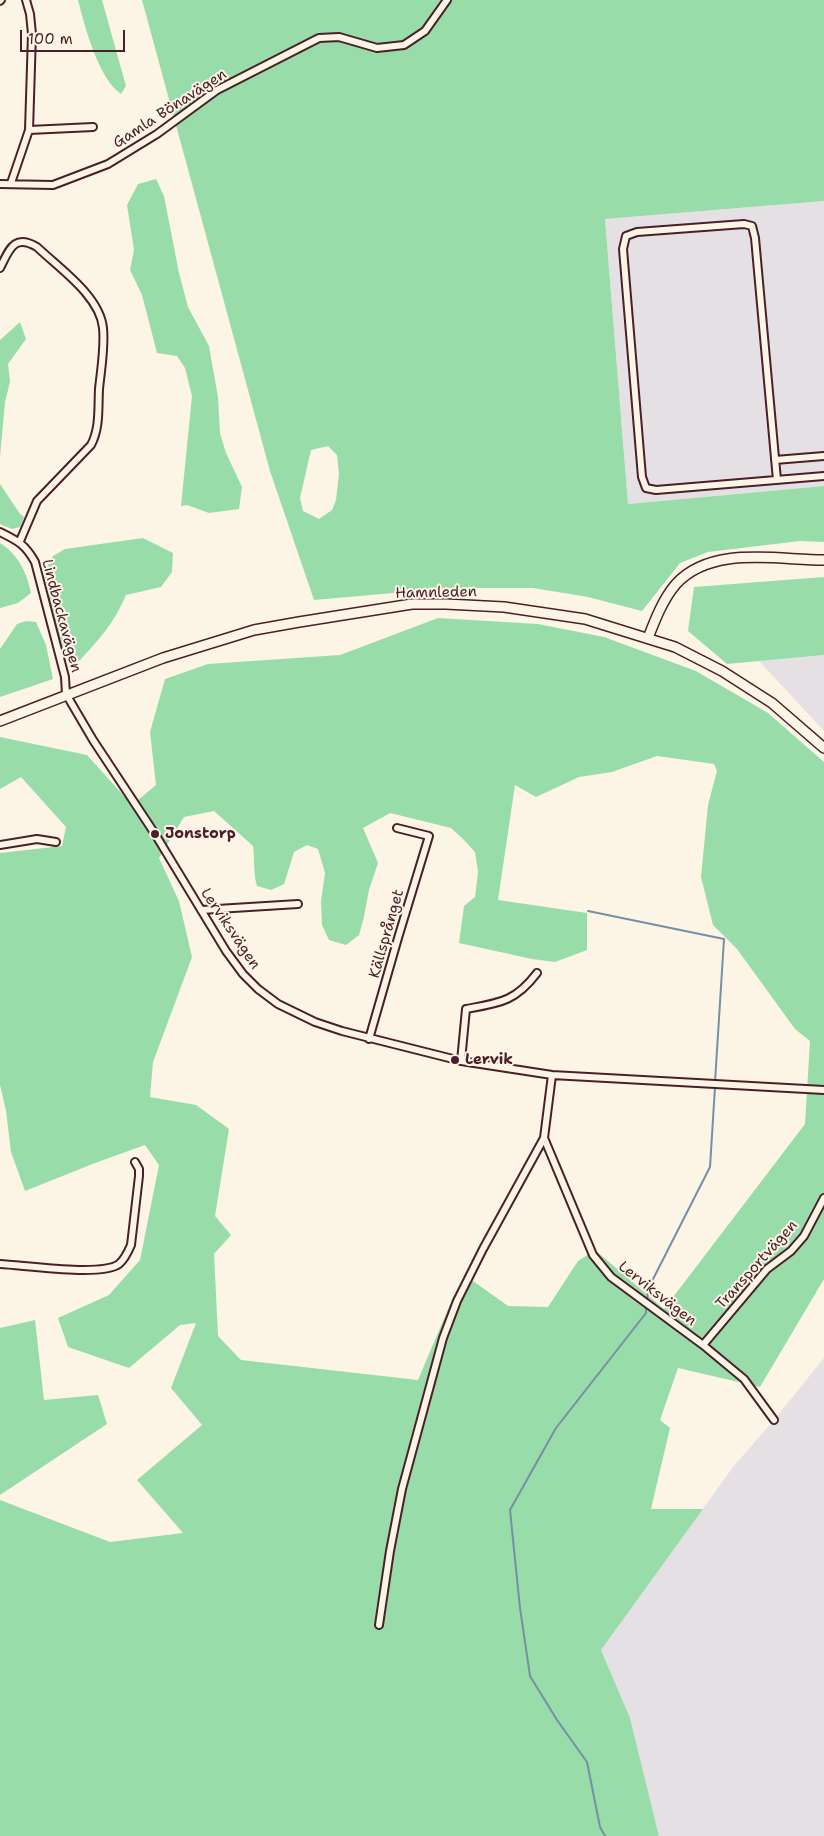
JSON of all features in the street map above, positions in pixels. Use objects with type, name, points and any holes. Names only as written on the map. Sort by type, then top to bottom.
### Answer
[{"type":"main road","points":[[648,638],[654,622],[675,585],[697,568],[716,561],[736,557],[824,560]]},
{"type":"main road","name":"Hamnleden","points":[[0,721],[163,658],[254,630],[412,604],[446,604],[504,607],[585,620],[675,647],[722,671],[772,703],[824,748]]},
{"type":"street","points":[[11,183],[29,130],[32,34],[30,14],[26,0]]},
{"type":"street","name":"Gamla Bönavägen","points":[[0,184],[53,185],[108,164],[157,134],[217,90],[319,38],[339,37],[377,48],[404,45],[425,32],[446,0]]},
{"type":"street","points":[[29,130],[93,128]]},
{"type":"street","points":[[777,480],[752,226],[744,224],[637,232],[626,236],[623,249],[642,477],[646,488],[656,490],[777,480],[824,476]]},
{"type":"street","points":[[0,268],[9,249],[16,244],[24,241],[37,247],[83,291],[98,313],[103,328],[98,419],[96,435],[91,445],[37,501],[20,541],[0,532]]},
{"type":"street","points":[[775,460],[824,456]]},
{"type":"street","name":"Lindbackavägen","points":[[20,541],[28,548],[37,568],[53,638],[65,678],[66,694]]},
{"type":"street","name":"Lerviksvägen","points":[[66,694],[93,740],[243,974],[258,989],[278,1004],[315,1022],[370,1039],[461,1061],[552,1075],[824,1090]]},
{"type":"street","name":"Källsprånget","points":[[370,1039],[429,836],[396,828]]},
{"type":"street","points":[[0,845],[37,839],[56,842]]},
{"type":"street","points":[[201,910],[298,904]]},
{"type":"street","points":[[461,1061],[466,1010],[488,1006],[515,995],[537,973]]},
{"type":"street","name":"Lerviksvägen","points":[[379,1625],[402,1489],[443,1338],[483,1249],[544,1138],[552,1075]]},
{"type":"street","name":"Lerviksvägen","points":[[544,1138],[593,1255],[611,1277],[703,1345],[744,1379],[774,1420]]},
{"type":"street","points":[[0,1264],[86,1270],[102,1270],[118,1265],[131,1245],[139,1176],[139,1168],[135,1162]]},
{"type":"street","name":"Transportvägen","points":[[703,1345],[768,1269],[791,1251],[804,1236],[824,1198]]},
{"type":"shaded area","points":[[824,201],[824,486],[628,504],[605,219]]},
{"type":"shaded area","points":[[824,655],[824,731],[759,661]]},
{"type":"shaded area","points":[[824,1358],[824,1836],[659,1836],[630,1718],[601,1650],[733,1467]]},
{"type":"green space","points":[[78,0],[102,0],[126,86],[121,94],[113,86],[99,64]]},
{"type":"green space","points":[[142,0],[824,0],[824,201],[605,219],[628,504],[824,486],[824,542],[800,541],[708,552],[680,563],[642,611],[588,597],[533,588],[450,588],[314,600],[270,471]],"holes":[[[328,446],[337,455],[339,474],[336,500],[332,510],[319,519],[303,511],[300,498],[311,450]]]},
{"type":"green space","points":[[156,179],[164,196],[179,273],[188,307],[209,346],[218,397],[220,433],[226,453],[242,487],[239,509],[209,513],[187,505],[181,506],[192,396],[185,368],[177,356],[157,353],[142,295],[130,270],[134,250],[127,205],[138,184]]},
{"type":"green space","points":[[20,322],[26,339],[8,364],[10,382],[5,402],[0,457],[0,340]]},
{"type":"green space","points":[[0,484],[24,517],[20,527],[12,529],[0,524]]},
{"type":"green space","points":[[143,538],[173,553],[172,572],[161,587],[126,595],[111,622],[87,653],[79,661],[67,658],[52,620],[44,572],[53,556],[65,549]]},
{"type":"green space","points":[[0,543],[17,558],[27,578],[31,593],[18,603],[0,608]]},
{"type":"green space","points":[[824,577],[824,655],[727,664],[688,631],[694,587]]},
{"type":"green space","points":[[438,618],[538,624],[604,637],[696,671],[768,713],[824,762],[824,1279],[760,1387],[678,1368],[660,1420],[670,1428],[651,1509],[703,1509],[601,1650],[630,1718],[659,1836],[0,1836],[0,1500],[110,1542],[183,1533],[137,1480],[202,1425],[171,1388],[196,1323],[180,1325],[129,1368],[68,1347],[58,1318],[109,1295],[140,1260],[159,1165],[145,1145],[25,1191],[11,1152],[6,1111],[0,1085],[0,853],[62,846],[66,827],[21,777],[0,789],[0,737],[87,755],[132,805],[156,785],[150,732],[165,679],[208,664],[340,655]],"holes":[[[657,756],[714,764],[717,771],[708,805],[701,877],[713,925],[737,949],[795,1029],[810,1041],[805,1124],[664,1309],[595,1250],[578,1261],[548,1307],[508,1306],[473,1281],[454,1295],[418,1380],[241,1360],[218,1336],[214,1254],[231,1235],[215,1216],[229,1129],[196,1105],[150,1097],[153,1062],[192,957],[179,901],[159,858],[184,817],[214,811],[253,846],[257,886],[271,890],[284,884],[294,852],[307,845],[318,849],[325,873],[321,901],[322,925],[329,940],[346,945],[359,935],[369,890],[378,863],[363,828],[390,813],[451,828],[475,852],[478,872],[475,897],[464,906],[459,943],[532,959],[555,962],[587,950],[587,913],[498,900],[515,785],[536,797],[579,777],[612,772]]]},
{"type":"green space","points":[[26,621],[36,622],[46,645],[53,679],[0,697],[0,649],[17,624]]},
{"type":"green space","points":[[35,1320],[44,1400],[98,1395],[107,1424],[0,1495],[0,1328]]},
{"type":"waterway","points":[[588,911],[724,939],[715,1082]]},
{"type":"waterway","points":[[647,1302],[648,1289],[710,1167],[715,1087]]},
{"type":"waterway","points":[[605,1836],[600,1827],[587,1762],[557,1720],[530,1676],[520,1608],[510,1510],[556,1428],[646,1313],[646,1307]]},
{"type":"place","name":"Jonstorp","points":[[155,834]]},
{"type":"place","name":"Lervik","points":[[455,1060]]}]
